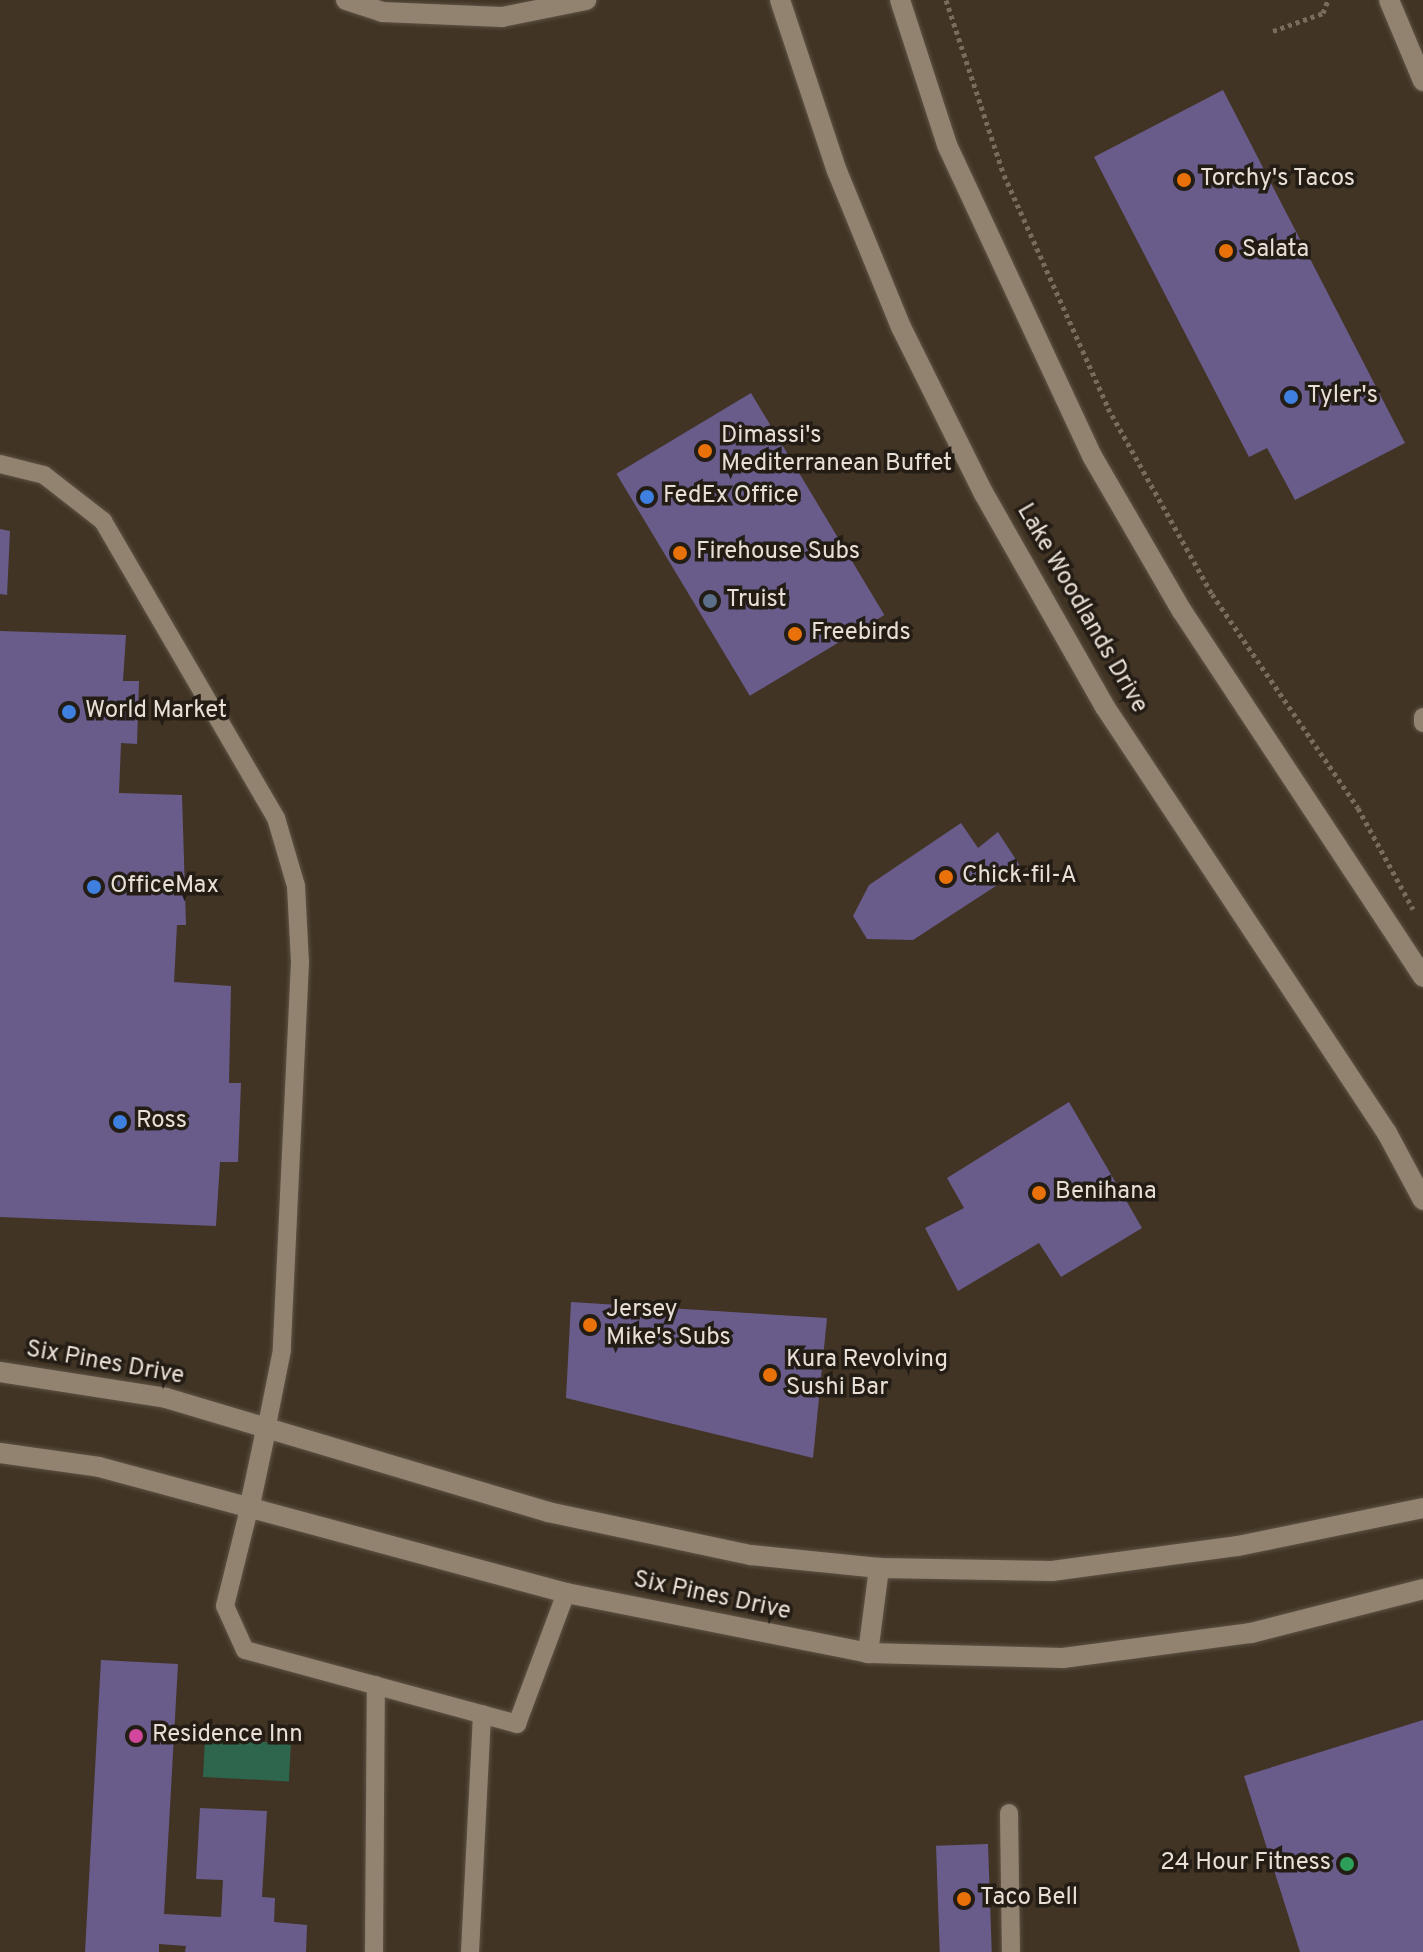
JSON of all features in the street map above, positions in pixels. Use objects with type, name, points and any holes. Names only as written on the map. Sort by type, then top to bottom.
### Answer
[{"type":"street","points":[[346,0],[382,12],[502,17],[586,0]]},
{"type":"street","name":"Lake Woodlands Drive","points":[[780,0],[837,171],[901,327],[984,494],[1105,707],[1387,1133],[1423,1200]]},
{"type":"street","points":[[900,0],[947,145],[1092,456],[1182,611],[1423,977]]},
{"type":"street","points":[[1389,0],[1423,81]]},
{"type":"street","name":"Six Pines Drive","points":[[0,1372],[166,1398],[548,1512],[751,1555],[879,1568],[1052,1571],[1238,1546],[1423,1508]]},
{"type":"street","points":[[250,1505],[266,1430]]},
{"type":"street","name":"Six Pines Drive","points":[[0,1453],[99,1467],[250,1505],[566,1593],[868,1653],[1063,1658],[1251,1633],[1423,1589]]},
{"type":"street","points":[[868,1653],[879,1568]]},
{"type":"lane","points":[[0,464],[44,475],[103,521],[276,818],[296,886],[300,962],[282,1350],[266,1430]]},
{"type":"lane","points":[[1423,717],[1423,723]]},
{"type":"lane","points":[[250,1505],[225,1606],[245,1650],[517,1724],[566,1593]]},
{"type":"lane","points":[[374,1952],[376,1685]]},
{"type":"lane","points":[[470,1952],[482,1714]]},
{"type":"lane","points":[[1009,1813],[1011,1952]]},
{"type":"path","points":[[946,0],[1004,175],[1108,408],[1212,594],[1358,808],[1416,914]]},
{"type":"path","points":[[1273,31],[1323,13],[1328,0]]},
{"type":"green space","points":[[205,1739],[291,1744],[289,1781],[203,1777]]},
{"type":"building","points":[[1223,90],[1405,443],[1295,500],[1267,448],[1249,457],[1094,157]]},
{"type":"building","points":[[751,393],[884,615],[750,696],[616,474]]},
{"type":"building","points":[[0,529],[10,531],[7,595],[0,594]]},
{"type":"building","points":[[0,631],[126,635],[123,681],[139,681],[137,744],[121,743],[119,793],[182,795],[186,925],[177,925],[174,982],[231,986],[229,1083],[241,1083],[238,1162],[220,1162],[216,1226],[0,1217]]},
{"type":"building","name":"Chick-fil-A","points":[[961,823],[978,848],[998,832],[1022,869],[913,940],[867,939],[853,916],[869,885]]},
{"type":"building","name":"Benihana","points":[[1069,1102],[1142,1228],[1061,1277],[1039,1243],[958,1291],[925,1228],[964,1208],[947,1178]]},
{"type":"building","points":[[571,1302],[827,1318],[813,1458],[566,1398]]},
{"type":"building","name":"Residence Inn","points":[[101,1660],[178,1664],[164,1914],[221,1917],[223,1880],[196,1879],[200,1808],[267,1811],[262,1897],[275,1898],[274,1922],[307,1925],[306,1952],[185,1952],[186,1946],[159,1944],[159,1952],[85,1952]]},
{"type":"building","name":"24 Hour Fitness","points":[[1423,1720],[1423,1952],[1300,1952],[1244,1776]]},
{"type":"building","name":"Taco Bell","points":[[988,1844],[992,1952],[940,1952],[936,1846]]},
{"type":"place","name":"Torchy's Tacos","points":[[1184,180]]},
{"type":"place","name":"Salata","points":[[1226,251]]},
{"type":"place","name":"Tyler's","points":[[1291,397]]},
{"type":"place","name":"Dimassi's Mediterranean Buffet","points":[[705,451]]},
{"type":"place","name":"FedEx Office","points":[[647,497]]},
{"type":"place","name":"Firehouse Subs","points":[[680,553]]},
{"type":"place","name":"Truist","points":[[710,601]]},
{"type":"place","name":"Freebirds","points":[[795,634]]},
{"type":"place","name":"World Market","points":[[69,712]]},
{"type":"place","name":"Chick-fil-A","points":[[946,877]]},
{"type":"place","name":"OfficeMax","points":[[94,887]]},
{"type":"place","name":"Ross","points":[[120,1122]]},
{"type":"place","name":"Benihana","points":[[1039,1193]]},
{"type":"place","name":"Jersey Mike's Subs","points":[[590,1325]]},
{"type":"place","name":"Kura Revolving Sushi Bar","points":[[770,1375]]},
{"type":"place","name":"Residence Inn","points":[[136,1736]]},
{"type":"place","name":"24 Hour Fitness","points":[[1347,1864]]},
{"type":"place","name":"Taco Bell","points":[[964,1899]]}]
